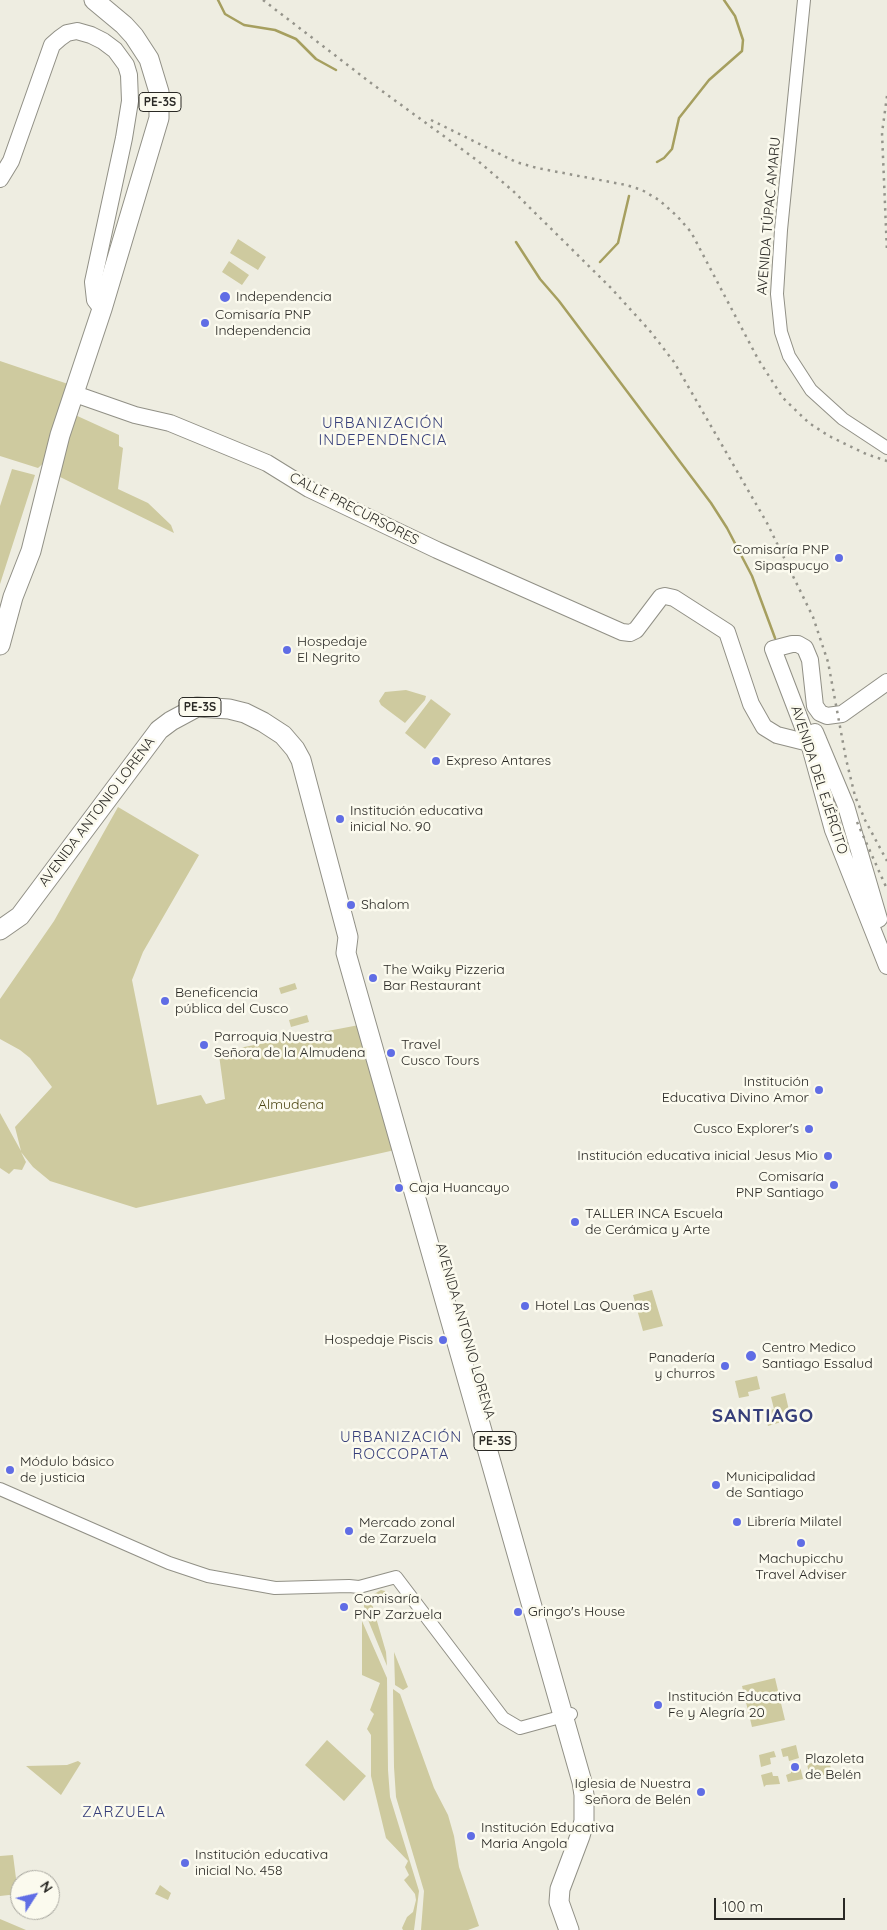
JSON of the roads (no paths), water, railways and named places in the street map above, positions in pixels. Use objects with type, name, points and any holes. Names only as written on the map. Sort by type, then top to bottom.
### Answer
[{"type":"highway","name":"PE-3S","points":[[0,645],[7,597],[31,551],[49,475],[157,129],[160,106],[159,92],[149,59],[143,48],[124,25],[94,0]]},
{"type":"highway","name":"AVENIDA ANTONIO LORENA","points":[[0,930],[20,916],[159,730],[197,707],[215,707],[245,713],[263,722],[283,735],[295,749],[301,760],[348,937],[346,953],[567,1715],[582,1782],[585,1807],[580,1836],[560,1889],[559,1902],[568,1930]]},
{"type":"highway","name":"AVENIDA ANTONIO LORENA","points":[[567,1715],[592,1779],[596,1810],[592,1836],[574,1881],[571,1894],[581,1930]]},
{"type":"main road","points":[[0,179],[11,161],[52,45],[60,38],[77,31],[97,38],[115,50],[126,65],[130,101],[124,138],[93,282],[95,300],[102,309]]},
{"type":"main road","name":"CALLE PRECURSORES","points":[[75,394],[134,415],[170,424],[267,463],[309,489],[437,550],[622,632],[630,633],[636,630],[657,600],[665,596],[674,598],[727,632],[751,704],[764,727],[770,732],[786,737],[811,734]]},
{"type":"main road","name":"AVENIDA DEL EJÉRCITO","points":[[887,682],[842,714],[831,717],[824,715],[816,706],[810,660],[805,648],[798,644],[779,648],[811,734],[852,824],[887,942]]},
{"type":"main road","name":"AVENIDA DEL EJÉRCITO","points":[[811,734],[833,830],[887,966]]},
{"type":"street","name":"AVENIDA TÚPAC AMARU","points":[[804,0],[781,230],[777,294],[780,327],[789,356],[811,390],[843,419],[887,448]]},
{"type":"street","points":[[2,1490],[169,1563],[208,1576],[275,1588],[359,1587],[396,1577],[503,1718],[520,1728],[567,1715]]},
{"type":"waterway","points":[[218,0],[225,14],[244,25],[275,30],[296,39],[316,59],[336,70]]},
{"type":"waterway","points":[[657,162],[664,158],[672,149],[679,118],[709,80],[742,51],[743,40],[735,16],[724,0]]},
{"type":"waterway","points":[[600,262],[618,243],[629,196]]},
{"type":"waterway","points":[[516,242],[540,279],[559,301],[711,503],[727,528],[752,576],[775,638]]},
{"type":"railway","points":[[263,0],[371,83],[478,161],[513,191],[611,288],[650,331],[674,362],[767,523],[813,617],[828,662],[846,759],[855,796],[865,820],[887,861]]},
{"type":"railway","points":[[887,96],[882,133],[887,252]]},
{"type":"railway","points":[[431,120],[516,162],[537,168],[626,185],[642,190],[659,200],[691,232],[758,359],[783,398],[809,423],[829,436],[866,454],[887,461]]},
{"type":"railway","points":[[857,822],[887,889]]},
{"type":"place","name":"Independencia","points":[[225,297]]},
{"type":"place","name":"Comisaría PNP Independencia","points":[[205,323]]},
{"type":"place","name":"Comisaría PNP Sipaspucyo","points":[[839,558]]},
{"type":"place","name":"Hospedaje El Negrito","points":[[287,650]]},
{"type":"place","name":"Expreso Antares","points":[[436,761]]},
{"type":"place","name":"Institución educativa inicial No. 90","points":[[340,819]]},
{"type":"place","name":"Shalom","points":[[351,905]]},
{"type":"place","name":"The Waiky Pizzeria Bar Restaurant","points":[[373,978]]},
{"type":"place","name":"Beneficencia pública del Cusco","points":[[165,1001]]},
{"type":"place","name":"Parroquia Nuestra Señora de la Almudena","points":[[204,1045]]},
{"type":"place","name":"Travel Cusco Tours","points":[[391,1053]]},
{"type":"place","name":"Institución Educativa Divino Amor","points":[[819,1090]]},
{"type":"place","name":"Cusco Explorer's","points":[[809,1129]]},
{"type":"place","name":"Institución educativa inicial Jesus Mio","points":[[828,1156]]},
{"type":"place","name":"Comisaría PNP Santiago","points":[[834,1185]]},
{"type":"place","name":"Caja Huancayo","points":[[399,1188]]},
{"type":"place","name":"TALLER INCA Escuela de Cerámica y Arte","points":[[575,1222]]},
{"type":"place","name":"Hotel Las Quenas","points":[[525,1306]]},
{"type":"place","name":"Hospedaje Piscis","points":[[443,1340]]},
{"type":"place","name":"Centro Medico Santiago Essalud","points":[[751,1356]]},
{"type":"place","name":"Panadería y churros","points":[[725,1366]]},
{"type":"place","name":"Módulo básico de justicia","points":[[10,1470]]},
{"type":"place","name":"Municipalidad de Santiago","points":[[716,1485]]},
{"type":"place","name":"Librería Milatel","points":[[737,1522]]},
{"type":"place","name":"Mercado zonal de Zarzuela","points":[[349,1531]]},
{"type":"place","name":"Machupicchu Travel Adviser","points":[[801,1543]]},
{"type":"place","name":"Comisaría PNP Zarzuela","points":[[344,1607]]},
{"type":"place","name":"Gringo's House","points":[[518,1612]]},
{"type":"place","name":"Institución Educativa Fe y Alegría 20","points":[[658,1705]]},
{"type":"place","name":"Plazoleta de Belén","points":[[795,1767]]},
{"type":"place","name":"Iglesia de Nuestra Señora de Belén","points":[[701,1792]]},
{"type":"place","name":"Institución Educativa Maria Angola","points":[[471,1836]]},
{"type":"place","name":"Institución educativa inicial No. 458","points":[[185,1863]]},
{"type":"district","name":"URBANIZACIÓN INDEPENDENCIA","points":[[383,432]]},
{"type":"district","name":"SANTIAGO","points":[[763,1416]]},
{"type":"district","name":"URBANIZACIÓN ROCCOPATA","points":[[401,1446]]},
{"type":"district","name":"ZARZUELA","points":[[124,1812]]},
{"type":"park label","name":"Almudena","points":[[291,1105]]}]
